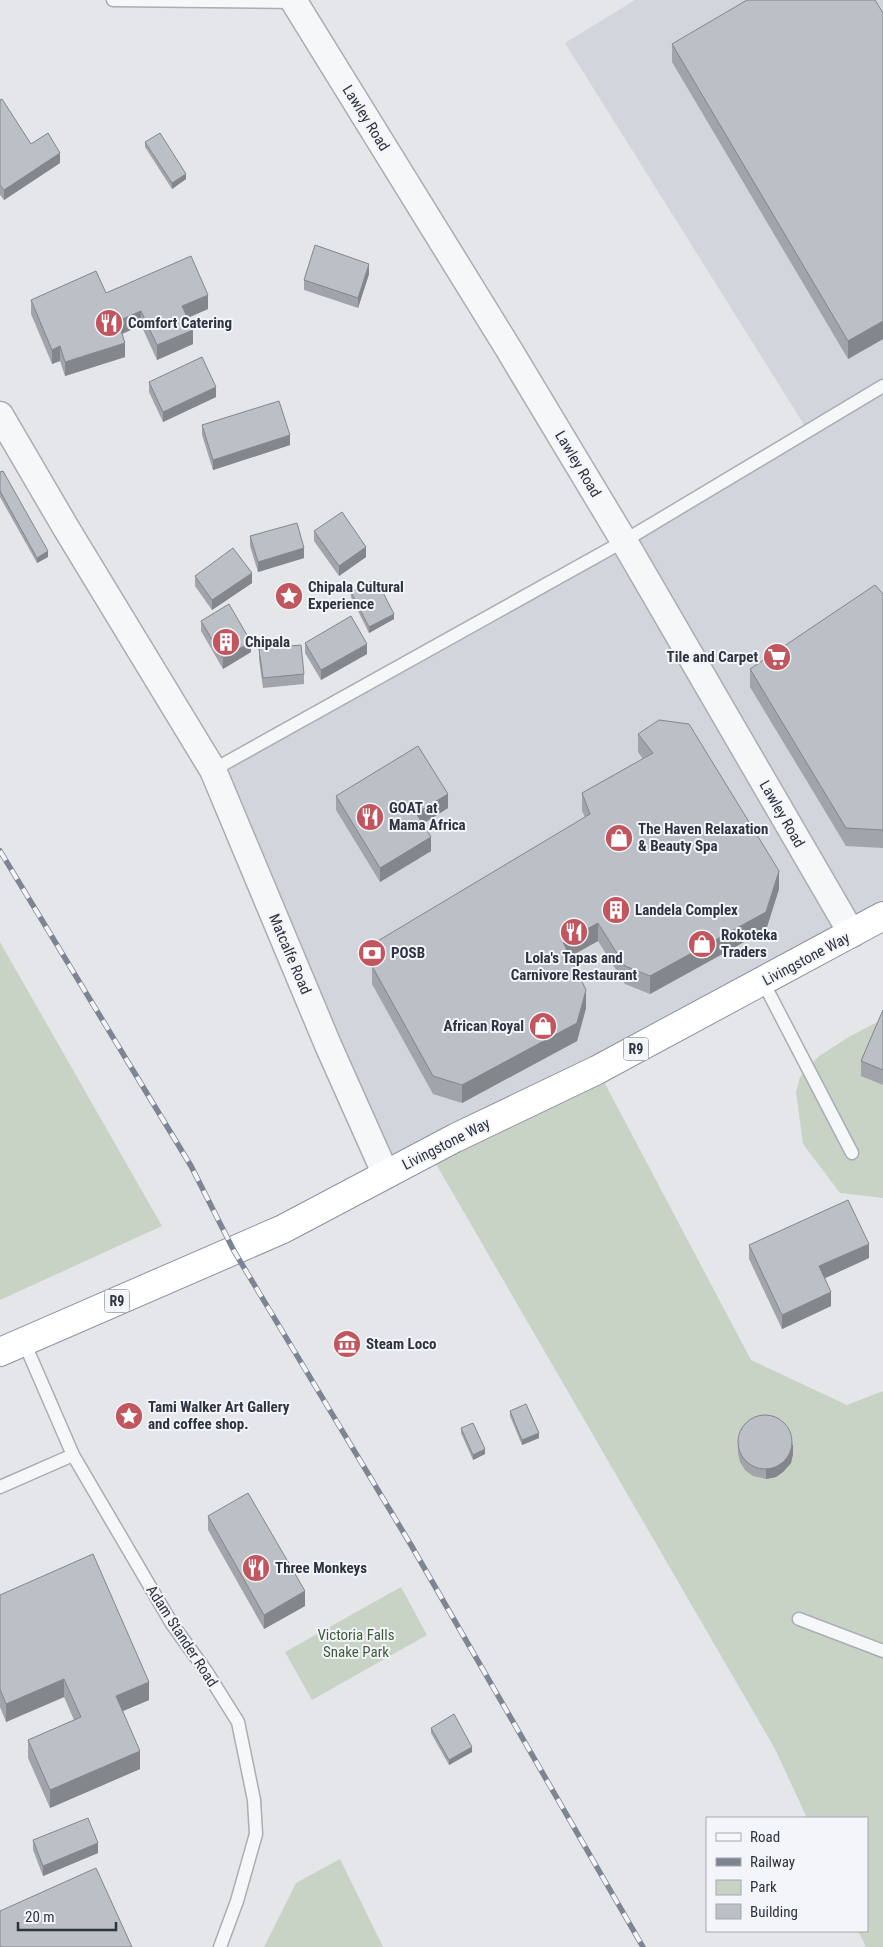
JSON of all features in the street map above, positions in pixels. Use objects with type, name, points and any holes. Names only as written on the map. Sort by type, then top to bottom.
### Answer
[{"type":"highway","name":"Livingstone Way","points":[[12,1347],[282,1229],[455,1138],[597,1070],[883,916]]},
{"type":"street","name":"Lawley Road","points":[[294,1],[508,348],[624,541],[852,934]]},
{"type":"street","name":"Matcalfe Road","points":[[0,415],[66,528],[213,770],[328,1045],[386,1175]]},
{"type":"lane","points":[[112,0],[294,1]]},
{"type":"lane","points":[[213,770],[624,541],[883,386]]},
{"type":"lane","points":[[763,982],[852,1153]]},
{"type":"lane","name":"Adam Stander Road","points":[[12,1347],[172,1624],[206,1671],[238,1722],[254,1800],[256,1834],[237,1901],[220,1947]]},
{"type":"lane","points":[[0,1486],[73,1455]]},
{"type":"lane","points":[[799,1619],[883,1651]]},
{"type":"shaded area","points":[[635,0],[883,0],[883,916],[386,1175],[213,770],[808,431],[565,43]]},
{"type":"green space","points":[[0,942],[162,1226],[0,1300]]},
{"type":"green space","points":[[883,1019],[883,1198],[840,1193],[803,1144],[796,1092],[800,1077],[818,1057],[847,1038]]},
{"type":"green space","points":[[602,1078],[751,1360],[847,1405],[883,1391],[883,1947],[866,1947],[858,1932],[868,1932],[868,1817],[807,1817],[775,1749],[436,1164]]},
{"type":"green space","name":"Victoria Falls Snake Park","points":[[401,1587],[427,1635],[312,1700],[285,1652]]},
{"type":"green space","points":[[340,1859],[383,1947],[264,1947],[296,1883]]},
{"type":"building","points":[[747,0],[875,0],[883,13],[883,321],[848,341],[672,44]]},
{"type":"building","points":[[2,99],[31,144],[48,133],[60,153],[4,190],[0,185],[0,100]]},
{"type":"building","points":[[160,133],[186,174],[172,183],[145,142]]},
{"type":"building","points":[[315,245],[369,264],[358,298],[304,280]]},
{"type":"building","name":"Comfort Catering","points":[[191,256],[208,295],[182,306],[193,330],[157,345],[141,311],[118,321],[125,343],[65,362],[60,346],[52,350],[31,300],[96,271],[106,293]]},
{"type":"building","points":[[202,357],[216,387],[163,412],[149,382]]},
{"type":"building","points":[[279,401],[290,435],[213,460],[202,425]]},
{"type":"building","points":[[3,471],[48,551],[37,558],[0,491],[0,472]]},
{"type":"building","points":[[342,512],[366,547],[339,566],[314,531]]},
{"type":"building","points":[[297,523],[304,548],[258,562],[250,536]]},
{"type":"building","points":[[233,548],[252,573],[212,600],[195,576]]},
{"type":"building","points":[[376,579],[394,614],[369,627],[351,592]]},
{"type":"building","points":[[875,585],[883,594],[883,830],[846,828],[750,669]]},
{"type":"building","name":"Chipala","points":[[229,604],[251,642],[223,658],[201,621]]},
{"type":"building","points":[[351,616],[367,644],[321,670],[305,643]]},
{"type":"building","points":[[301,645],[304,674],[263,678],[259,649]]},
{"type":"building","name":"Landela Complex","points":[[659,720],[689,724],[779,871],[766,912],[650,976],[625,966],[598,923],[563,942],[586,990],[577,1023],[462,1085],[433,1076],[372,966],[376,942],[590,814],[582,793],[653,753],[638,734]]},
{"type":"building","points":[[418,746],[448,794],[416,813],[431,837],[380,868],[336,796]]},
{"type":"building","points":[[883,1010],[883,1070],[861,1061]]},
{"type":"building","points":[[848,1200],[869,1244],[819,1266],[831,1292],[782,1315],[749,1245]]},
{"type":"building","points":[[526,1404],[539,1433],[522,1440],[510,1411]]},
{"type":"building","points":[[760,1415],[770,1415],[780,1419],[788,1427],[792,1442],[788,1457],[780,1465],[770,1469],[760,1469],[750,1465],[742,1457],[738,1447],[738,1437],[742,1427],[750,1419]]},
{"type":"building","points":[[473,1423],[485,1449],[473,1455],[461,1428]]},
{"type":"building","name":"Three Monkeys","points":[[248,1493],[305,1591],[264,1615],[208,1516]]},
{"type":"building","points":[[93,1554],[149,1682],[116,1696],[140,1751],[50,1790],[28,1740],[81,1717],[64,1679],[6,1704],[0,1689],[0,1595]]},
{"type":"building","points":[[454,1714],[472,1747],[449,1760],[431,1728]]},
{"type":"building","points":[[88,1818],[98,1843],[43,1866],[33,1840]]},
{"type":"building","points":[[96,1868],[132,1947],[0,1947],[0,1911]]},
{"type":"railway","points":[[0,851],[191,1166],[234,1251],[411,1545],[643,1947]]},
{"type":"place","name":"Comfort Catering","points":[[109,323]]},
{"type":"place","name":"Chipala Cultural Experience","points":[[289,596]]},
{"type":"place","name":"Chipala","points":[[226,642]]},
{"type":"place","name":"Tile and Carpet","points":[[777,657]]},
{"type":"place","name":"GOAT at Mama Africa","points":[[370,817]]},
{"type":"place","name":"The Haven Relaxation & Beauty Spa","points":[[619,838]]},
{"type":"place","name":"Landela Complex","points":[[616,910]]},
{"type":"place","name":"Lola's Tapas and Carnivore Restaurant","points":[[574,932]]},
{"type":"place","name":"Rokoteka Traders","points":[[702,944]]},
{"type":"place","name":"POSB","points":[[372,953]]},
{"type":"place","name":"African Royal","points":[[543,1026]]},
{"type":"place","name":"Steam Loco","points":[[347,1344]]},
{"type":"place","name":"Tami Walker Art Gallery and coffee shop.","points":[[129,1416]]},
{"type":"place","name":"Three Monkeys","points":[[256,1568]]}]
